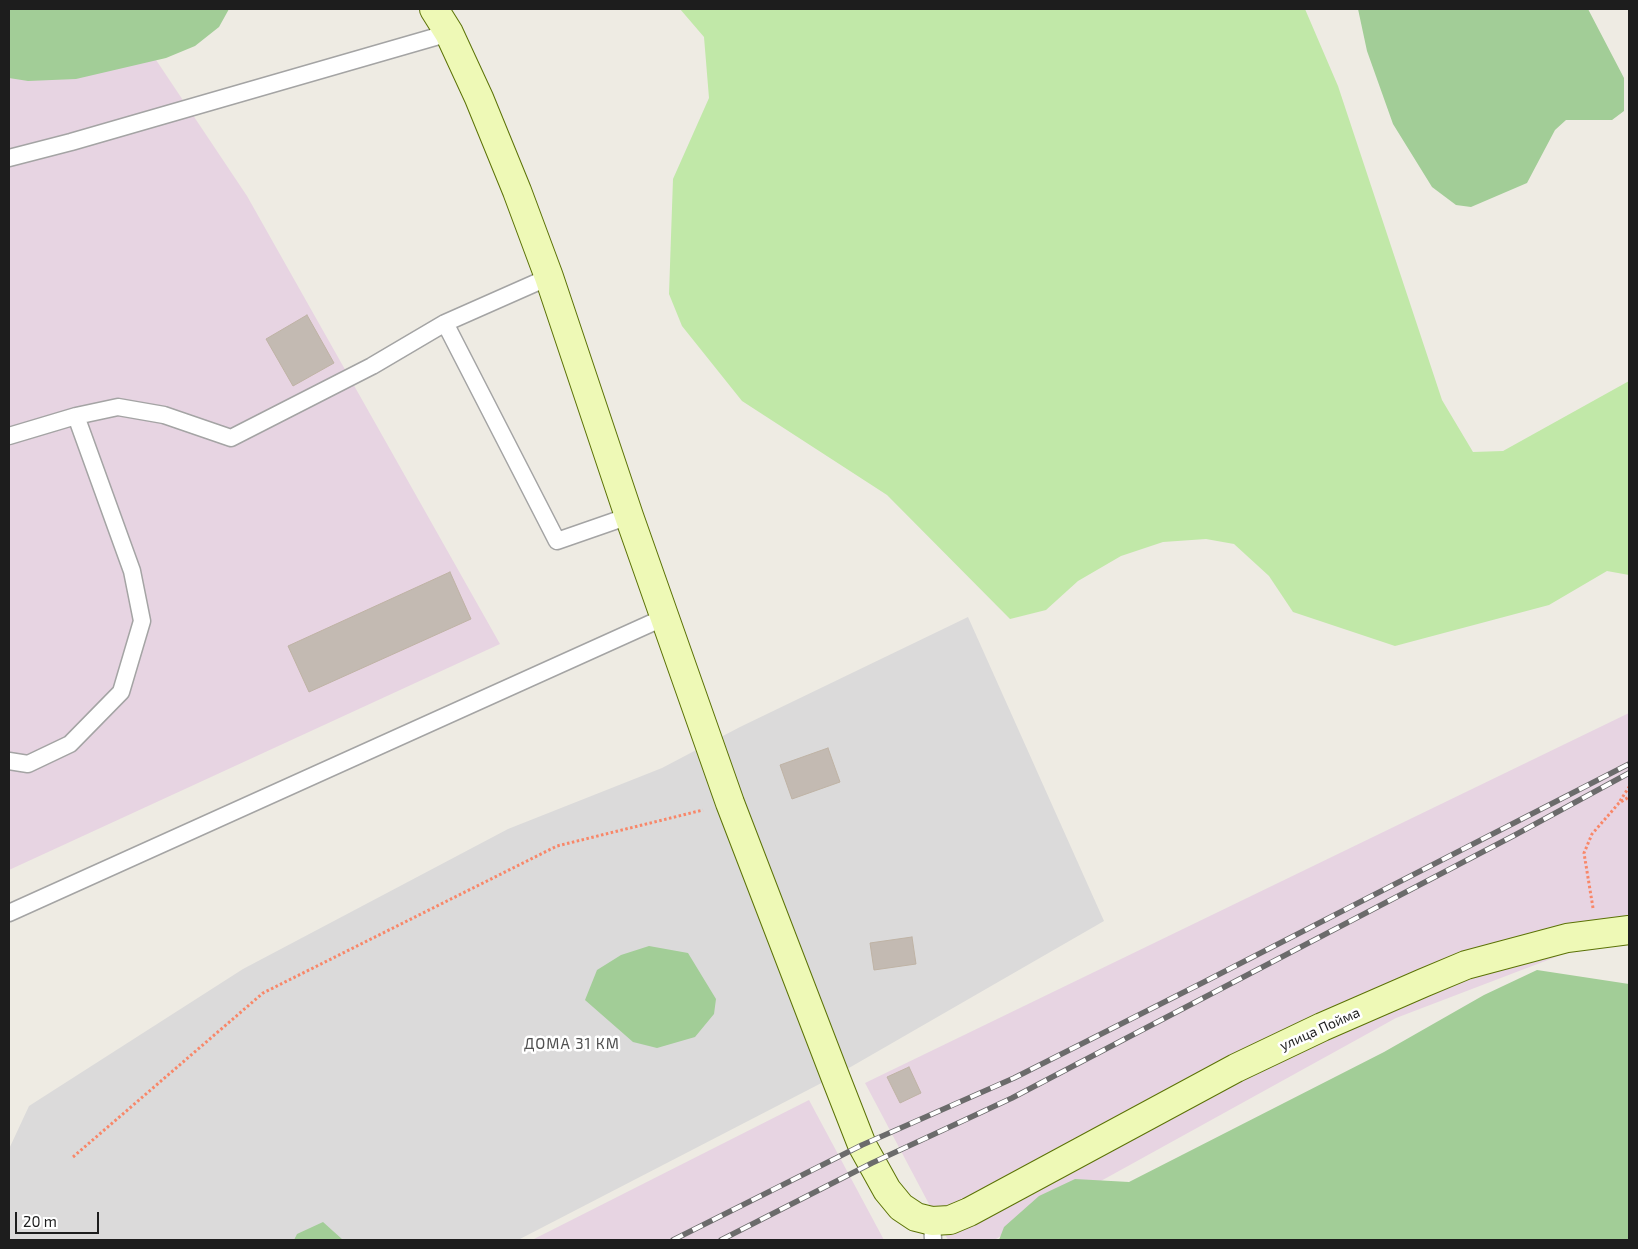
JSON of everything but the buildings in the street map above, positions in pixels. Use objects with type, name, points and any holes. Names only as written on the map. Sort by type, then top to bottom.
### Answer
[{"type":"main road","points":[[434,9],[449,34],[479,98],[549,277],[629,516],[730,803],[862,1145],[887,1190],[901,1207],[932,1231]]},
{"type":"main road","name":"улица Пойма","points":[[932,1231],[1236,1068],[1322,1027],[1423,983],[1466,965],[1567,938],[1629,930]]},
{"type":"lane","points":[[9,158],[449,34]]},
{"type":"lane","points":[[9,436],[76,416],[118,407],[164,415],[231,438],[372,366],[445,323],[549,277]]},
{"type":"lane","points":[[445,323],[557,541],[629,516]]},
{"type":"lane","points":[[9,761],[28,764],[70,744],[120,692],[142,621],[132,570],[76,416]]},
{"type":"lane","points":[[9,913],[665,617]]},
{"type":"path","points":[[1597,933],[1584,853],[1592,834],[1629,787]]},
{"type":"path","points":[[1619,802],[1629,797]]},
{"type":"path","points":[[73,1156],[263,994],[557,846],[730,803]]},
{"type":"shaded area","points":[[9,9],[122,9],[247,196],[500,644],[9,870]]},
{"type":"shaded area","points":[[968,617],[1104,921],[835,1076],[518,1240],[9,1240],[9,1149],[29,1106],[243,969],[508,829],[662,768],[740,727]]},
{"type":"shaded area","points":[[1629,713],[1629,929],[1396,1018],[994,1240],[948,1240],[865,1083]]},
{"type":"shaded area","points":[[809,1100],[884,1240],[532,1240]]},
{"type":"green space","points":[[9,9],[229,9],[219,27],[195,46],[166,58],[76,79],[28,81],[9,78]]},
{"type":"green space","points":[[680,9],[1305,9],[1338,86],[1442,400],[1473,452],[1503,451],[1629,381],[1629,575],[1607,571],[1549,605],[1395,646],[1293,612],[1269,576],[1234,544],[1206,539],[1163,542],[1121,556],[1078,581],[1046,610],[1010,619],[887,495],[742,401],[682,326],[669,294],[673,179],[709,98],[704,37]]},
{"type":"green space","points":[[1358,9],[1588,9],[1624,78],[1624,111],[1612,120],[1566,120],[1555,130],[1527,183],[1471,207],[1456,205],[1432,187],[1393,124],[1367,51]]},
{"type":"green space","points":[[649,946],[688,953],[716,999],[714,1014],[695,1037],[657,1048],[633,1042],[585,1000],[597,970],[621,955]]},
{"type":"green space","points":[[1537,970],[1629,984],[1629,1240],[999,1240],[1004,1227],[1039,1196],[1075,1179],[1129,1182],[1384,1052],[1484,995]]},
{"type":"green space","points":[[323,1222],[343,1240],[294,1240],[297,1234]]},
{"type":"railway","points":[[673,1240],[862,1145],[1014,1078],[1629,764]]},
{"type":"railway","points":[[721,1240],[872,1163],[1012,1098],[1515,835],[1629,773]]},
{"type":"district","name":"ДОМА 31 КМ","points":[[572,1044]]}]
